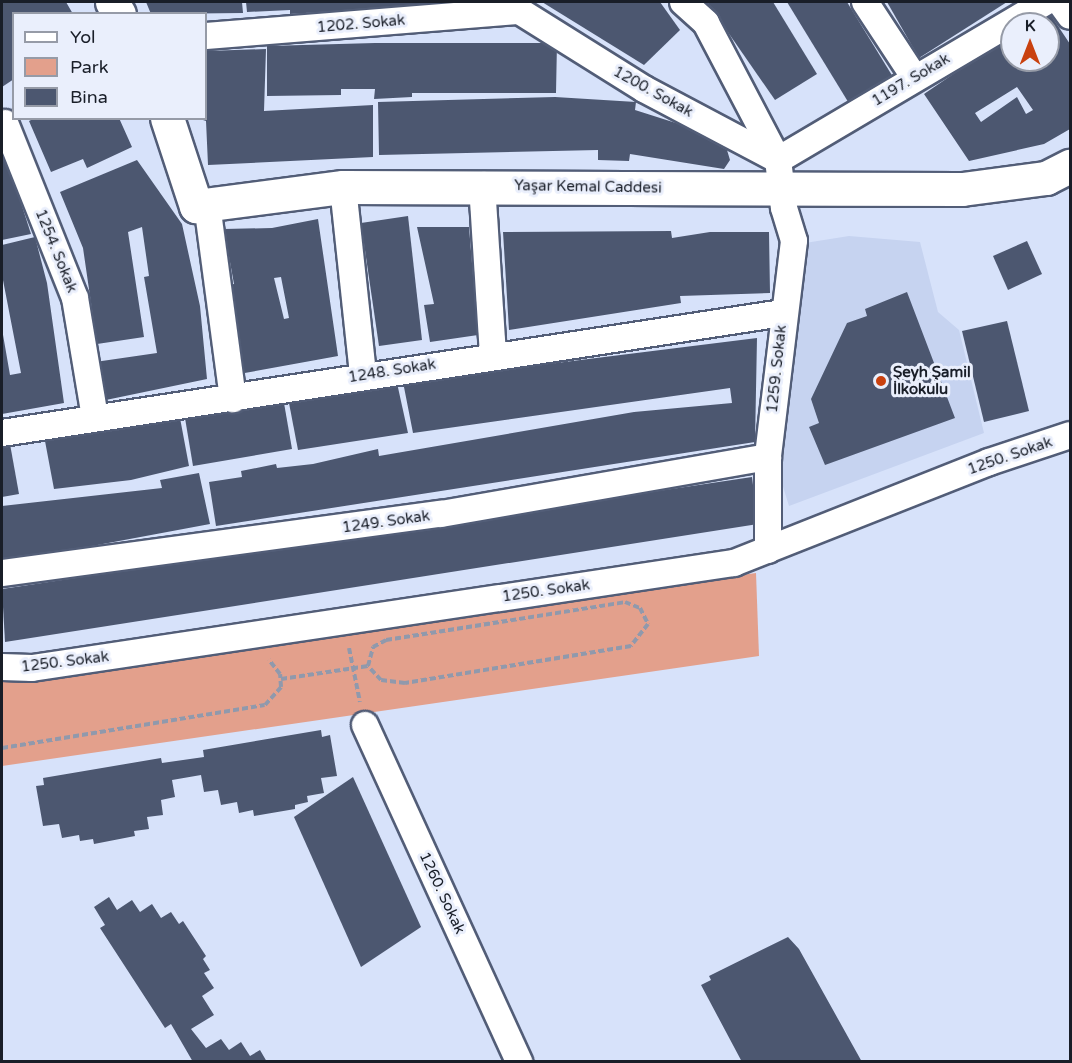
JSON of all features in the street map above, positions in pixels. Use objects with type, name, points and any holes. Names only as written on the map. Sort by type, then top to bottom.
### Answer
[{"type":"street","name":"1259. Sokak","points":[[683,2],[706,23],[780,175],[794,241],[783,312],[768,457],[768,550]]},
{"type":"street","points":[[865,2],[915,78]]},
{"type":"street","name":"1197. Sokak","points":[[780,175],[915,78],[1045,2]]},
{"type":"street","points":[[1060,2],[1071,16]]},
{"type":"street","name":"1200. Sokak","points":[[511,6],[780,175]]},
{"type":"street","name":"1202. Sokak","points":[[207,36],[511,6]]},
{"type":"street","points":[[168,120],[196,206],[207,204],[232,399]]},
{"type":"street","name":"1254. Sokak","points":[[7,122],[75,298],[95,418]]},
{"type":"street","name":"Yaşar Kemal Caddesi","points":[[207,204],[343,187],[482,185],[780,175],[962,189],[1046,178],[1071,166]]},
{"type":"street","points":[[482,185],[493,356]]},
{"type":"street","points":[[343,187],[363,375]]},
{"type":"street","name":"1248. Sokak","points":[[2,433],[232,399],[363,375],[783,312]]},
{"type":"street","name":"1250. Sokak","points":[[2,667],[32,668],[734,563],[989,462],[1071,435]]},
{"type":"street","name":"1249. Sokak","points":[[2,573],[441,514],[768,457]]},
{"type":"street","name":"1260. Sokak","points":[[365,725],[519,1062]]},
{"type":"path","points":[[625,602],[640,608],[648,624],[631,646],[405,683],[381,680],[368,666],[373,647],[386,640],[625,602]]},
{"type":"path","points":[[344,620],[365,725]]},
{"type":"path","points":[[2,748],[265,705],[276,697],[281,679],[368,666]]},
{"type":"shaded area","name":"Şeyh Şamil İlkokulu","points":[[849,236],[920,242],[938,312],[959,330],[984,433],[789,506],[781,480],[805,243]]},
{"type":"green space","points":[[756,573],[759,656],[2,766],[2,679]]},
{"type":"building","points":[[2,2],[66,2],[72,12],[12,12],[12,80],[2,87]]},
{"type":"building","points":[[146,2],[242,2],[243,13],[207,13],[150,12]]},
{"type":"building","points":[[246,2],[471,2],[290,14],[290,10],[247,12]]},
{"type":"building","points":[[542,2],[660,2],[680,30],[644,65]]},
{"type":"building","points":[[707,2],[773,2],[817,74],[775,100]]},
{"type":"building","points":[[787,2],[847,2],[893,77],[850,105]]},
{"type":"building","points":[[887,2],[1007,2],[919,58]]},
{"type":"building","points":[[1060,29],[1070,44],[1070,129],[1044,144],[969,161],[924,94],[1000,42],[1000,72],[1060,72]],"holes":[[[1017,87],[1033,110],[1026,114],[1017,97],[981,122],[975,113]]]},
{"type":"building","points":[[375,43],[557,43],[556,93],[412,93],[412,97],[374,99],[375,89],[341,89],[341,95],[267,96],[267,46]]},
{"type":"building","points":[[266,49],[264,111],[373,105],[373,157],[208,165],[206,121],[203,120],[207,120],[207,51]]},
{"type":"building","points":[[555,97],[636,102],[635,110],[679,124],[727,150],[730,160],[724,169],[630,154],[629,161],[598,160],[598,150],[379,155],[378,102]]},
{"type":"building","points":[[120,120],[132,147],[87,168],[83,159],[51,172],[29,121]]},
{"type":"building","points":[[2,144],[31,234],[2,240]]},
{"type":"building","points":[[137,160],[182,224],[200,306],[207,379],[101,401],[95,362],[157,353],[144,277],[149,276],[142,227],[128,232],[144,337],[97,344],[83,248],[60,192]]},
{"type":"building","points":[[408,216],[422,340],[379,346],[361,223]]},
{"type":"building","points":[[318,219],[338,356],[239,374],[226,285],[234,284],[224,229],[272,228]],"holes":[[[281,277],[289,318],[284,319],[274,278]]]},
{"type":"building","points":[[417,227],[469,227],[478,335],[430,342],[424,305],[434,304]]},
{"type":"building","points":[[671,231],[672,238],[710,232],[769,232],[770,293],[680,296],[681,303],[509,330],[503,232]]},
{"type":"building","points":[[35,237],[47,283],[64,403],[2,414],[2,329],[10,375],[21,373],[2,275],[2,245]]},
{"type":"building","points":[[1027,241],[1042,274],[1008,290],[993,256]]},
{"type":"building","points":[[907,292],[955,418],[825,465],[809,427],[819,423],[811,399],[847,323],[867,316],[865,309]]},
{"type":"building","points":[[1007,321],[1029,411],[984,422],[962,331]]},
{"type":"building","points":[[757,338],[755,442],[216,526],[209,482],[242,477],[241,471],[276,464],[277,468],[313,464],[378,449],[379,456],[634,412],[732,403],[730,388],[413,433],[403,382]]},
{"type":"building","points":[[397,383],[408,433],[298,450],[289,403]]},
{"type":"building","points":[[284,403],[292,449],[193,466],[185,418]]},
{"type":"building","points":[[180,418],[189,466],[131,480],[54,489],[45,441]]},
{"type":"building","points":[[10,444],[19,494],[2,497],[2,446]]},
{"type":"building","points":[[199,473],[210,524],[60,552],[61,556],[2,562],[2,506],[162,488],[160,480]]},
{"type":"building","points":[[752,477],[758,524],[5,642],[2,589]]},
{"type":"building","points":[[321,730],[322,737],[330,735],[337,776],[321,778],[324,793],[307,796],[308,802],[295,805],[295,809],[254,816],[253,810],[239,813],[237,802],[221,805],[218,790],[204,792],[201,775],[172,780],[175,797],[161,800],[163,815],[147,817],[149,829],[134,831],[135,836],[94,844],[93,839],[80,841],[79,835],[62,838],[59,824],[43,826],[36,786],[44,785],[43,778],[161,758],[162,763],[204,757],[203,750]]},
{"type":"building","points":[[353,777],[421,927],[361,967],[294,817]]},
{"type":"building","points":[[109,897],[117,910],[132,900],[140,912],[152,904],[161,918],[171,912],[179,924],[183,921],[206,956],[203,959],[210,970],[204,973],[214,988],[202,996],[214,1015],[191,1029],[206,1048],[221,1039],[229,1050],[241,1042],[250,1056],[260,1050],[267,1062],[193,1062],[171,1024],[165,1028],[100,928],[105,925],[94,907]]},
{"type":"building","points":[[788,937],[799,949],[862,1062],[742,1062],[701,985],[711,980],[709,976]]},
{"type":"place","name":"Şeyh Şamil İlkokulu","points":[[881,381]]}]
